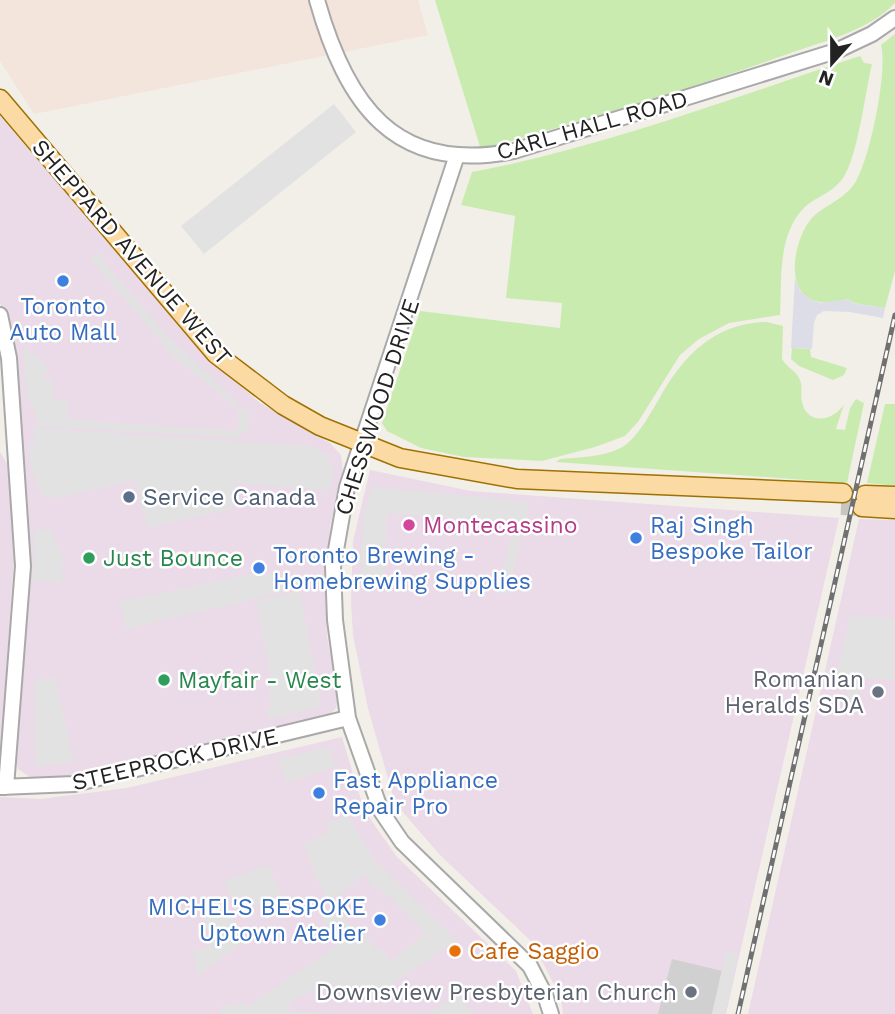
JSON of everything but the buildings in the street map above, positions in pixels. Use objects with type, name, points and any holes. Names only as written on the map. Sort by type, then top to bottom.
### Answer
[{"type":"main road","name":"SHEPPARD AVENUE WEST","points":[[0,99],[216,354],[284,405],[361,444],[400,458],[517,479],[718,490],[727,487],[842,499]]},
{"type":"main road","points":[[895,496],[864,501],[895,509]]},
{"type":"street","name":"CARL HALL ROAD","points":[[317,0],[335,56],[366,109],[389,130],[411,142],[457,155],[480,156],[514,151],[815,58],[863,39],[895,18]]},
{"type":"street","name":"CHESSWOOD DRIVE","points":[[457,155],[410,305],[361,444],[339,523],[333,566],[335,620],[348,718],[373,796],[394,832],[530,966],[545,995],[551,1014]]},
{"type":"street","points":[[0,315],[9,358],[6,442],[23,566],[3,787]]},
{"type":"street","name":"STEEPROCK DRIVE","points":[[3,787],[74,784],[348,718]]},
{"type":"shaded area","points":[[0,0],[418,0],[428,35],[34,114],[0,61]]},
{"type":"shaded area","points":[[334,104],[356,132],[204,254],[181,226]]},
{"type":"shaded area","points":[[0,116],[203,353],[260,403],[330,443],[341,455],[343,474],[330,526],[325,593],[327,636],[338,697],[336,708],[329,716],[58,778],[33,779],[18,769],[15,759],[18,710],[16,371],[13,335],[0,303]]},
{"type":"shaded area","points":[[97,252],[162,330],[236,401],[236,408],[173,356],[90,259]]},
{"type":"shaded area","points":[[795,278],[800,291],[811,300],[821,303],[850,299],[852,303],[885,308],[883,318],[824,311],[817,315],[814,323],[812,349],[791,348]]},
{"type":"shaded area","points":[[28,347],[29,355],[36,354],[49,370],[44,375],[45,379],[52,379],[55,400],[68,401],[67,419],[238,431],[239,414],[236,408],[250,410],[248,432],[240,432],[239,438],[38,426],[26,394],[23,348]]},
{"type":"shaded area","points":[[34,428],[310,446],[331,456],[328,463],[335,468],[330,490],[234,483],[232,509],[148,528],[135,480],[58,498],[42,496],[30,466],[29,444],[34,444]]},
{"type":"shaded area","points":[[0,452],[9,467],[15,542],[0,764]]},
{"type":"shaded area","points":[[370,470],[471,491],[839,518],[726,1014],[563,1014],[561,998],[532,942],[439,854],[395,803],[368,708],[353,635],[353,541]]},
{"type":"shaded area","points":[[372,487],[530,502],[508,594],[497,593],[515,522],[387,513],[383,589],[356,586],[355,578],[365,566],[360,564],[363,519]]},
{"type":"shaded area","points":[[859,519],[895,520],[895,1014],[748,1014]]},
{"type":"shaded area","points":[[34,529],[51,530],[63,560],[62,583],[33,581]]},
{"type":"shaded area","points":[[254,573],[302,577],[301,588],[126,629],[120,602]]},
{"type":"shaded area","points":[[300,591],[321,707],[269,719],[267,709],[272,708],[269,693],[272,683],[256,601]]},
{"type":"shaded area","points":[[850,615],[895,618],[895,680],[861,678],[858,701],[845,701],[848,679],[836,678]]},
{"type":"shaded area","points":[[55,677],[74,762],[36,766],[34,680]]},
{"type":"shaded area","points":[[342,737],[364,810],[397,857],[516,971],[533,1014],[0,1014],[0,797],[40,799],[127,788]]},
{"type":"shaded area","points":[[330,747],[335,767],[286,783],[278,759]]},
{"type":"shaded area","points":[[347,816],[378,864],[457,940],[375,996],[368,996],[368,988],[318,985],[318,991],[307,990],[307,996],[298,996],[289,1004],[289,1011],[336,1014],[220,1014],[222,1004],[235,1007],[243,1001],[248,1007],[339,944],[321,918],[342,914],[350,926],[354,924],[361,935],[365,933],[375,949],[380,947],[390,961],[425,934],[415,920],[412,922],[404,909],[400,911],[391,896],[387,898],[378,885],[373,888],[365,875],[329,902],[318,883],[304,844],[329,832],[326,823]]},
{"type":"shaded area","points":[[269,865],[281,896],[237,913],[225,881]]},
{"type":"shaded area","points":[[226,902],[243,942],[198,976],[193,952],[213,945],[201,910]]},
{"type":"shaded area","points":[[726,952],[738,953],[725,1014],[712,1014]]},
{"type":"shaded area","name":"Downsview Presbyterian Church","points":[[672,959],[722,971],[712,1014],[658,1014]]},
{"type":"shaded area","points":[[459,993],[473,1014],[427,1014]]},
{"type":"green space","points":[[435,0],[895,0],[895,3],[872,21],[829,40],[672,93],[481,150]]},
{"type":"green space","points":[[895,34],[895,271],[885,308],[853,303],[849,299],[830,302],[812,300],[803,294],[795,274],[800,238],[811,219],[846,193],[856,181],[867,154],[880,93],[883,57],[881,45]]},
{"type":"green space","points":[[860,56],[864,63],[872,64],[853,155],[839,183],[805,207],[790,230],[781,273],[780,315],[729,323],[699,339],[680,355],[638,422],[625,436],[595,447],[542,461],[464,457],[421,448],[387,431],[382,423],[420,311],[560,328],[562,303],[506,298],[515,216],[461,205],[472,172],[522,162],[619,135]]},
{"type":"green space","points":[[767,322],[783,326],[782,359],[799,377],[802,402],[809,415],[815,418],[828,417],[840,410],[844,404],[836,429],[845,430],[850,408],[856,399],[864,403],[847,483],[556,462],[560,459],[605,454],[621,448],[637,433],[668,383],[702,345],[731,328]]},
{"type":"green space","points":[[792,348],[810,349],[811,357],[847,368],[844,375],[833,380],[799,366],[791,359]]},
{"type":"green space","points":[[885,404],[895,404],[895,486],[867,483]]},
{"type":"tunnel","points":[[841,506],[862,507]]},
{"type":"railway","points":[[738,1014],[895,315]]},
{"type":"place","name":"Toronto Auto Mall","points":[[63,281]]},
{"type":"place","name":"Service Canada","points":[[129,497]]},
{"type":"place","name":"Montecassino","points":[[409,525]]},
{"type":"place","name":"Raj Singh Bespoke Tailor","points":[[636,538]]},
{"type":"place","name":"Just Bounce","points":[[89,558]]},
{"type":"place","name":"Toronto Brewing - Homebrewing Supplies","points":[[259,568]]},
{"type":"place","name":"Mayfair - West","points":[[164,680]]},
{"type":"place","name":"Romanian Heralds SDA","points":[[878,692]]},
{"type":"place","name":"Fast Appliance Repair Pro","points":[[319,793]]},
{"type":"place","name":"MICHEL'S BESPOKE Uptown Atelier","points":[[380,920]]},
{"type":"place","name":"Cafe Saggio","points":[[455,951]]},
{"type":"place","name":"Downsview Presbyterian Church","points":[[691,992]]}]
